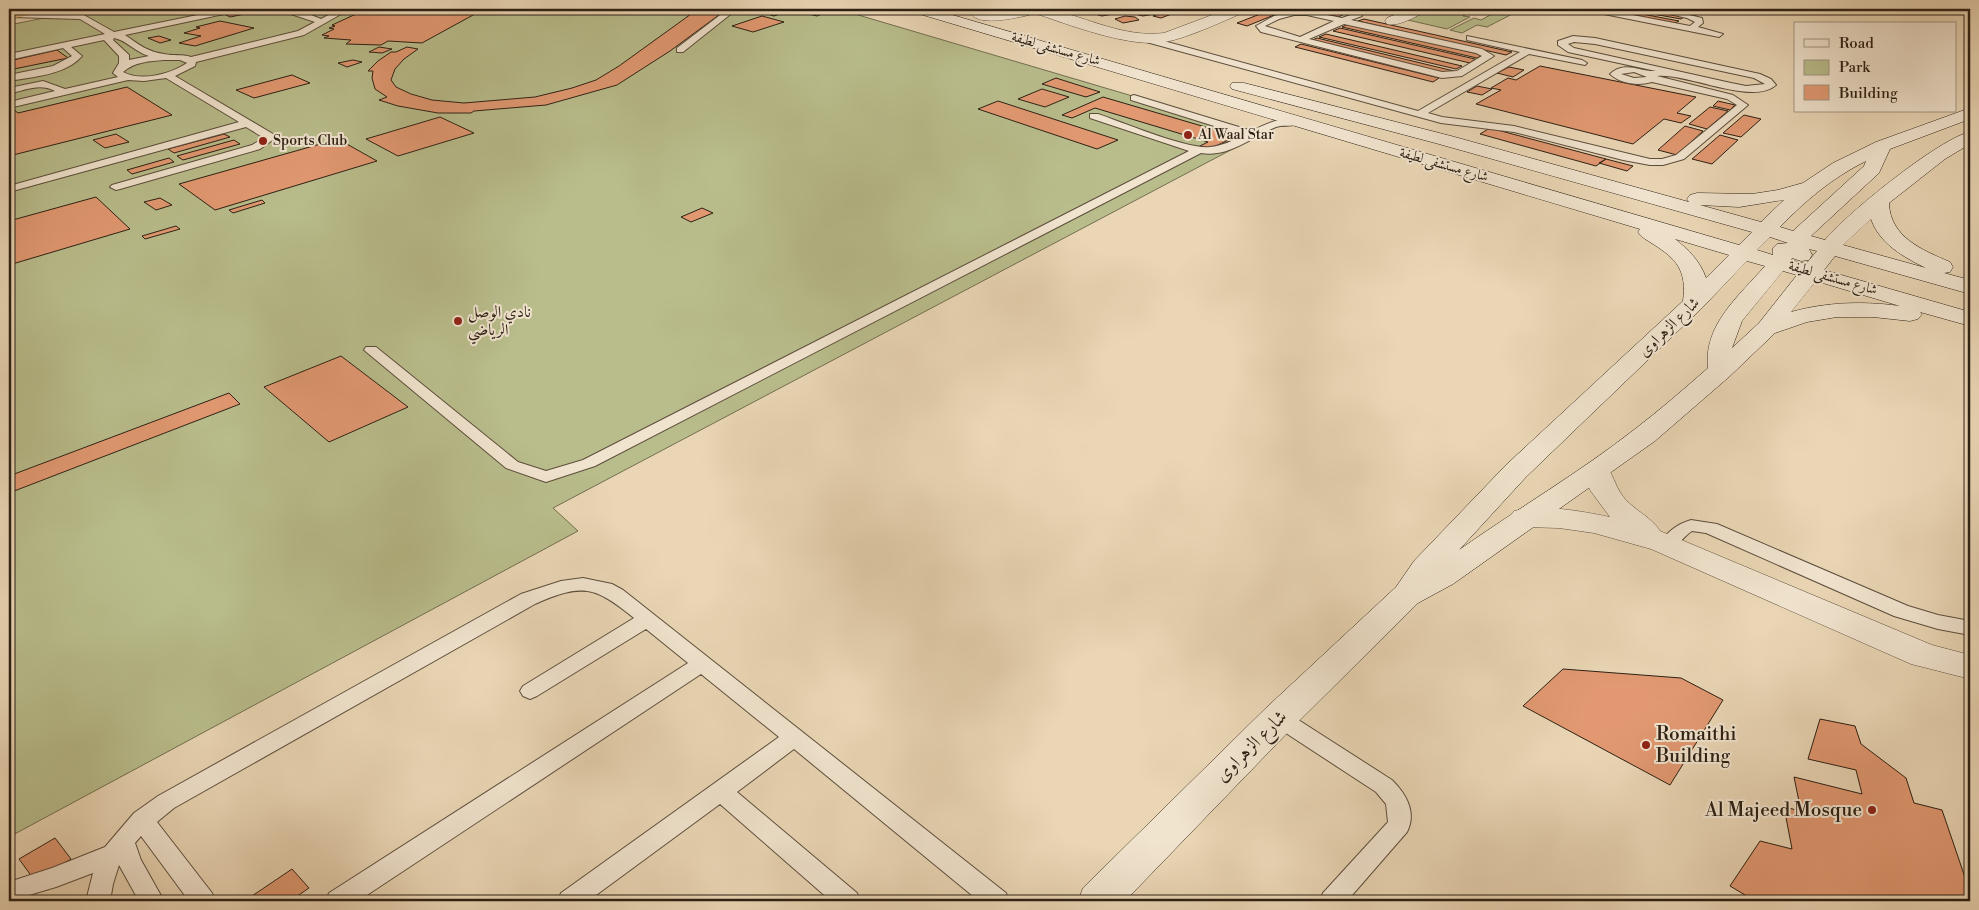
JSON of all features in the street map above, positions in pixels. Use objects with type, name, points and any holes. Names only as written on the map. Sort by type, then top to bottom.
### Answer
[{"type":"highway","points":[[10,15],[41,9]]},
{"type":"main road","name":"شارع مستشفى لطيفة","points":[[918,9],[1274,119],[1297,122],[1578,204],[1754,241],[1801,253],[1970,287]]},
{"type":"main road","name":"شارع مستشفى لطيفة","points":[[957,9],[979,15],[1029,13],[1164,66]]},
{"type":"main road","points":[[1029,13],[1142,38],[1162,38],[1240,9]]},
{"type":"main road","points":[[1388,20],[1420,9]]},
{"type":"main road","name":"شارع مستشفى لطيفة","points":[[1222,81],[1561,172],[1754,241]]},
{"type":"main road","name":"شارع الزهراوى","points":[[1407,596],[1418,576],[1516,471],[1694,303],[1811,186],[1840,167],[1882,146],[1970,113]]},
{"type":"main road","name":"شارع الزهراوى","points":[[1102,900],[1279,718],[1407,596],[1442,577],[1645,435],[1767,328],[1801,253],[1841,234],[1939,156],[1970,136]]},
{"type":"main road","points":[[1350,138],[1490,168],[1970,300]]},
{"type":"main road","points":[[1721,370],[1720,348],[1727,328],[1737,311],[1801,253],[1801,234],[1872,169],[1882,146]]},
{"type":"main road","points":[[1561,172],[1659,193],[1708,200],[1764,200],[1811,186]]},
{"type":"main road","points":[[1879,202],[1878,212],[1882,223],[1892,236],[1921,257],[1970,278]]},
{"type":"main road","points":[[1578,204],[1648,232],[1676,250],[1689,263],[1696,276],[1697,289],[1694,303]]},
{"type":"main road","name":"شارع مستشفى لطيفة","points":[[1801,253],[1970,319]]},
{"type":"main road","points":[[1767,328],[1809,314],[1862,309],[1888,310],[1970,327]]},
{"type":"main road","points":[[1596,471],[1604,492],[1622,514],[1665,543]]},
{"type":"main road","points":[[1524,518],[1577,519],[1604,524],[1665,543],[1923,654],[1943,666],[1970,688]]},
{"type":"main road","points":[[1923,654],[1970,667]]},
{"type":"lane","points":[[9,57],[238,9]]},
{"type":"lane","points":[[9,105],[63,92],[123,73],[144,60],[181,57],[191,60],[284,38],[310,29],[346,9]]},
{"type":"lane","points":[[680,50],[733,9]]},
{"type":"lane","points":[[1589,9],[1719,34]]},
{"type":"lane","points":[[1652,9],[1689,16],[1698,20],[1699,23],[1691,29]]},
{"type":"lane","points":[[1306,41],[1304,38],[1307,36],[1363,14],[1345,10]]},
{"type":"lane","points":[[296,12],[315,11]]},
{"type":"lane","points":[[296,12],[322,22]]},
{"type":"lane","points":[[1295,12],[1483,52],[1489,56],[1459,74],[1442,76],[1306,41],[1264,30],[1260,26],[1295,12]]},
{"type":"lane","points":[[10,15],[85,14],[99,28],[112,35],[122,37],[146,53],[164,57]]},
{"type":"lane","points":[[1388,20],[1409,25]]},
{"type":"lane","points":[[81,31],[118,24]]},
{"type":"lane","points":[[112,35],[108,40],[124,55],[123,73]]},
{"type":"lane","points":[[1462,37],[1588,64]]},
{"type":"lane","points":[[1142,38],[1420,114],[1459,123],[1514,129],[1631,159],[1663,162],[1680,158],[1743,105],[1730,97],[1651,77],[1632,70],[1617,59]]},
{"type":"lane","points":[[1567,40],[1588,40],[1757,76],[1768,80],[1771,85],[1758,89],[1742,88],[1675,72],[1571,50],[1561,43],[1567,40]]},
{"type":"lane","points":[[9,78],[57,68],[74,60],[77,56],[64,46]]},
{"type":"lane","points":[[1420,114],[1528,51]]},
{"type":"lane","points":[[123,73],[144,78],[167,75],[186,68],[192,64],[191,60]]},
{"type":"lane","points":[[1632,70],[1612,70],[1615,74],[1630,80],[1641,81],[1675,72]]},
{"type":"lane","points":[[116,187],[256,148],[267,142],[268,136],[167,75]]},
{"type":"lane","points":[[9,91],[51,84],[63,92]]},
{"type":"lane","points":[[1134,98],[1253,134]]},
{"type":"lane","points":[[1094,116],[1199,150],[1223,149],[1253,134],[1274,119]]},
{"type":"lane","points":[[9,189],[248,124]]},
{"type":"lane","points":[[371,350],[512,465],[546,477],[589,463],[1199,150]]},
{"type":"lane","points":[[1665,543],[1682,528],[1695,526],[1711,528],[1892,608],[1938,622],[1970,628]]},
{"type":"lane","points":[[98,901],[100,880],[118,847],[142,820],[166,802],[542,592],[571,584],[598,585],[616,594],[997,901]]},
{"type":"lane","points":[[530,692],[647,619]]},
{"type":"lane","points":[[338,901],[701,664]]},
{"type":"lane","points":[[1279,718],[1384,786],[1399,804],[1401,815],[1399,825],[1332,901]]},
{"type":"lane","points":[[570,901],[794,738]]},
{"type":"lane","points":[[721,791],[848,901]]},
{"type":"lane","points":[[142,820],[168,852],[203,901]]},
{"type":"lane","points":[[9,892],[56,877],[118,847]]},
{"type":"lane","points":[[118,847],[130,863],[152,901]]},
{"type":"green space","name":"نادي الوصل الرياضي","points":[[89,9],[838,9],[1261,134],[553,508],[578,531],[9,837],[9,25]]},
{"type":"green space","points":[[1430,9],[1476,9],[1463,16],[1470,17],[1447,29],[1408,20]]},
{"type":"green space","points":[[1515,9],[1522,9],[1487,27],[1477,25],[1462,33],[1450,30],[1474,18],[1481,20],[1494,13],[1504,15]]},
{"type":"building","points":[[255,9],[269,9],[230,17],[226,15]]},
{"type":"building","points":[[367,9],[484,9],[422,43],[388,41],[381,45],[346,44],[351,40],[324,38],[329,36],[322,35],[334,29],[329,28],[335,26],[332,25]]},
{"type":"building","points":[[698,9],[727,9],[670,51],[617,85],[546,105],[474,111],[471,113],[438,113],[398,106],[379,100],[387,97],[375,89],[372,78],[373,71],[368,71],[391,52],[407,47],[418,49],[404,59],[395,69],[391,80],[396,87],[411,94],[432,100],[464,103],[535,97],[596,80],[619,66]]},
{"type":"building","points":[[777,9],[789,11],[774,16],[764,13]]},
{"type":"building","points":[[787,9],[811,9],[827,12],[817,16]]},
{"type":"building","points":[[1273,9],[1289,9],[1247,26],[1237,23]]},
{"type":"building","points":[[1304,9],[1320,9],[1344,14],[1339,17]]},
{"type":"building","points":[[1625,9],[1641,9],[1684,17],[1681,19]]},
{"type":"building","points":[[1663,9],[1680,9],[1700,13],[1696,15]]},
{"type":"building","points":[[1093,10],[1110,11],[1113,14],[1102,16],[1091,13]]},
{"type":"building","points":[[1134,10],[1151,11],[1154,14],[1143,16],[1131,13]]},
{"type":"building","points":[[1169,10],[1177,12],[1161,18],[1153,16]]},
{"type":"building","points":[[1607,10],[1679,21],[1675,23]]},
{"type":"building","points":[[762,16],[784,22],[753,32],[732,26]]},
{"type":"building","points":[[1125,16],[1135,17],[1139,20],[1123,23],[1115,19]]},
{"type":"building","points":[[1364,19],[1512,52],[1506,55],[1358,21]]},
{"type":"building","points":[[220,21],[254,28],[195,46],[179,43],[201,36],[184,33],[200,28],[196,27]]},
{"type":"building","points":[[1348,24],[1483,55],[1477,58],[1342,27]]},
{"type":"building","points":[[1340,28],[1475,59],[1470,63],[1333,31]]},
{"type":"building","points":[[1326,34],[1462,66],[1456,69],[1319,37]]},
{"type":"building","points":[[159,36],[171,40],[160,43],[148,38]]},
{"type":"building","points":[[1317,38],[1454,71],[1448,74],[1310,41]]},
{"type":"building","points":[[1301,44],[1439,78],[1433,82],[1295,47]]},
{"type":"building","points":[[379,47],[392,49],[382,53],[369,52]]},
{"type":"building","points":[[57,50],[68,58],[9,70],[9,61]]},
{"type":"building","points":[[353,60],[362,62],[347,67],[338,63]]},
{"type":"building","points":[[1540,66],[1696,97],[1677,113],[1691,116],[1681,123],[1664,119],[1633,144],[1476,104],[1501,90],[1491,88],[1508,78],[1516,80]]},
{"type":"building","points":[[1509,67],[1524,70],[1513,77],[1497,73]]},
{"type":"building","points":[[292,75],[310,83],[254,98],[236,90]]},
{"type":"building","points":[[1056,78],[1100,92],[1086,97],[1042,84]]},
{"type":"building","points":[[1477,86],[1492,89],[1482,95],[1467,92]]},
{"type":"building","points":[[127,87],[172,115],[9,156],[9,110],[13,109],[18,113]]},
{"type":"building","points":[[1042,89],[1069,97],[1045,107],[1018,99]]},
{"type":"building","points":[[1103,97],[1236,136],[1208,150],[1198,147],[1208,142],[1095,108],[1072,118],[1062,115]]},
{"type":"building","points":[[998,101],[1118,140],[1097,149],[978,109]]},
{"type":"building","points":[[1718,101],[1735,105],[1730,110],[1713,106]]},
{"type":"building","points":[[1710,107],[1728,111],[1707,129],[1689,124]]},
{"type":"building","points":[[1744,115],[1761,119],[1741,137],[1723,133]]},
{"type":"building","points":[[440,117],[474,133],[398,156],[366,139]]},
{"type":"building","points":[[1685,126],[1703,131],[1677,155],[1658,150]]},
{"type":"building","points":[[1490,128],[1606,159],[1596,166],[1480,134]]},
{"type":"building","points":[[116,134],[129,142],[105,148],[93,140]]},
{"type":"building","points":[[224,134],[230,137],[174,153],[168,149]]},
{"type":"building","points":[[1720,135],[1738,140],[1712,164],[1692,159]]},
{"type":"building","points":[[338,139],[377,161],[215,210],[179,184]]},
{"type":"building","points":[[234,140],[240,144],[183,160],[177,156]]},
{"type":"building","points":[[169,158],[174,162],[132,174],[127,170]]},
{"type":"building","points":[[1606,159],[1633,166],[1627,171],[1599,163]]},
{"type":"building","points":[[96,197],[130,229],[9,265],[9,221]]},
{"type":"building","points":[[160,198],[172,205],[156,210],[144,202]]},
{"type":"building","points":[[262,200],[265,203],[233,213],[229,210]]},
{"type":"building","points":[[702,208],[713,213],[691,222],[681,217]]},
{"type":"building","points":[[176,226],[180,229],[145,239],[142,236]]},
{"type":"building","points":[[341,356],[408,407],[329,442],[264,387]]},
{"type":"building","points":[[229,393],[240,404],[9,493],[9,476]]},
{"type":"building","name":"Romaithi Building","points":[[1563,669],[1681,678],[1723,700],[1670,785],[1523,706]]},
{"type":"building","name":"Al Majeed Mosque","points":[[1820,719],[1855,726],[1861,744],[1906,778],[1914,803],[1942,810],[1970,892],[1970,901],[1755,901],[1730,886],[1760,841],[1792,849],[1784,807],[1801,811],[1794,777],[1862,794],[1856,770],[1808,759]]},
{"type":"building","points":[[55,838],[71,859],[35,881],[19,859]]},
{"type":"building","points":[[292,869],[309,888],[290,901],[256,901],[252,896]]},
{"type":"place","name":"Al Waal Star","points":[[1188,135]]},
{"type":"place","name":"Sports Club","points":[[263,141]]},
{"type":"place","name":"نادي الوصل الرياضي","points":[[458,321]]},
{"type":"place","name":"Romaithi Building","points":[[1646,745]]},
{"type":"place","name":"Al Majeed Mosque","points":[[1872,810]]}]
